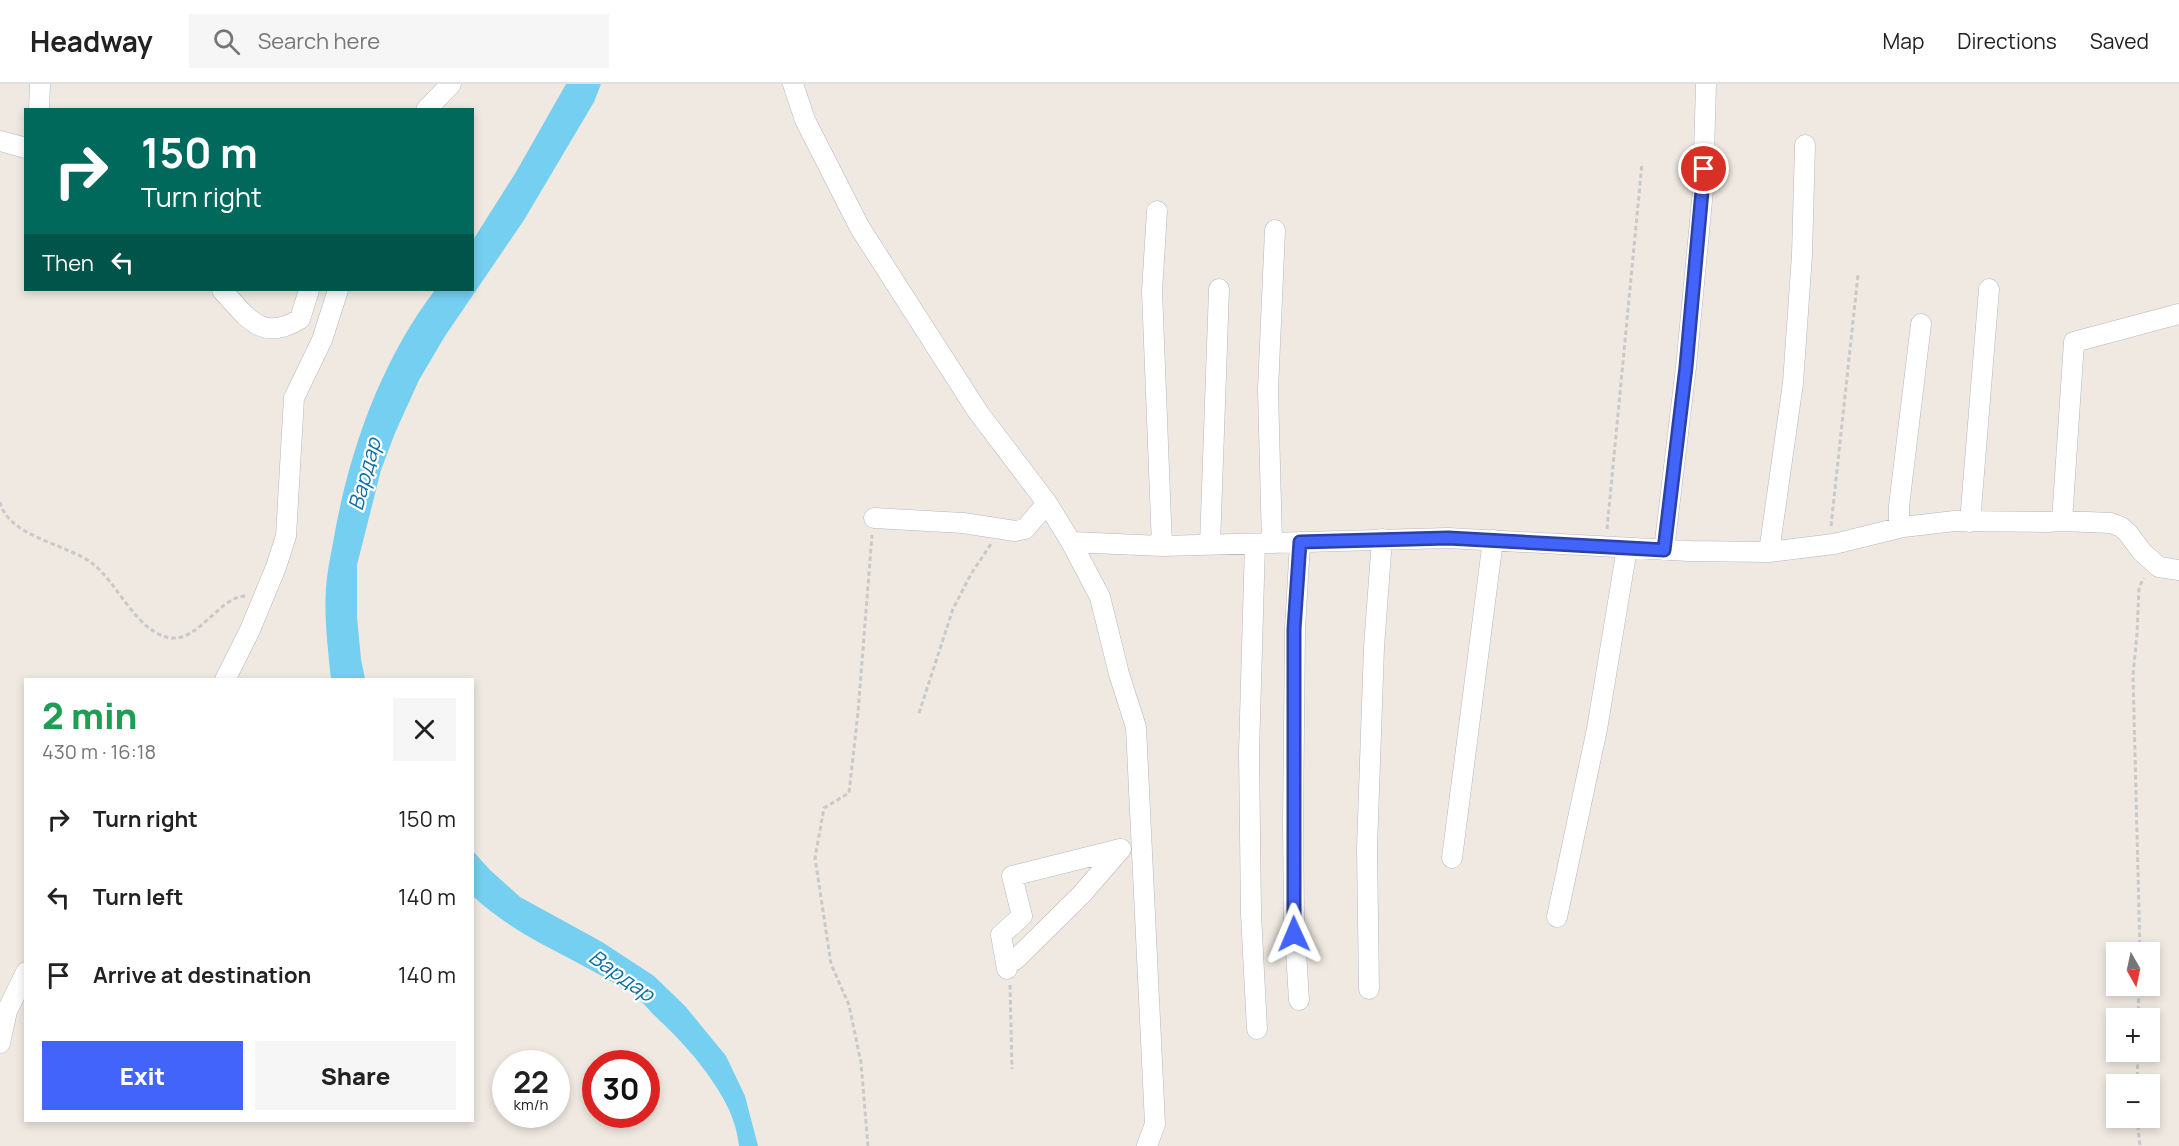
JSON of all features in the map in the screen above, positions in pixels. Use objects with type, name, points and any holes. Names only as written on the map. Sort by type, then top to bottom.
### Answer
[{"type":"street","points":[[39,108],[40,84]]},
{"type":"street","points":[[428,108],[451,84]]},
{"type":"street","points":[[793,84],[805,120],[860,228],[978,412],[1047,502],[1100,597],[1119,674],[1136,727],[1155,1124],[1147,1146]]},
{"type":"street","points":[[1664,550],[1686,367],[1703,190],[1706,84]]},
{"type":"street","points":[[0,141],[24,147]]},
{"type":"street","points":[[1769,552],[1793,383],[1802,255],[1805,145]]},
{"type":"street","points":[[1157,211],[1152,291],[1162,546]]},
{"type":"street","points":[[1257,1029],[1251,914],[1249,752],[1263,543],[1275,230]]},
{"type":"street","points":[[1210,545],[1219,289]]},
{"type":"street","points":[[1970,522],[1989,289]]},
{"type":"street","points":[[223,291],[249,319],[266,329],[285,328],[300,319],[309,291]]},
{"type":"street","points":[[226,678],[262,602],[286,536],[294,398],[322,340],[338,291]]},
{"type":"street","points":[[2062,520],[2074,342],[2179,314]]},
{"type":"street","points":[[1903,527],[1899,524],[1899,506],[1921,324]]},
{"type":"street","points":[[874,518],[963,523],[1000,530],[1025,530],[1047,502]]},
{"type":"street","points":[[1071,542],[1162,546],[1448,538],[1664,550],[1769,552],[1834,544],[1903,527],[1955,521],[2048,522],[2062,520],[2112,523],[2121,527],[2159,567],[2179,570]]},
{"type":"street","points":[[1368,989],[1367,848],[1374,647],[1382,539]]},
{"type":"street","points":[[1452,858],[1492,540]]},
{"type":"street","points":[[1299,1000],[1294,938],[1293,822],[1294,629],[1300,542]]},
{"type":"street","points":[[1557,917],[1597,729],[1627,548]]},
{"type":"street","points":[[1120,849],[1012,876],[1022,916],[1001,935],[1011,965],[1081,895],[1133,836],[1141,810]]},
{"type":"street","points":[[0,1043],[7,1011],[24,976]]},
{"type":"path","points":[[1606,546],[1642,163]]},
{"type":"path","points":[[1834,544],[1831,538],[1831,518],[1858,275]]},
{"type":"path","points":[[0,502],[2,510],[14,523],[96,566],[120,597],[160,635],[170,638],[184,636],[240,596],[247,596],[262,602]]},
{"type":"path","points":[[868,1146],[861,1063],[849,1005],[831,964],[815,858],[824,808],[849,793],[874,518]]},
{"type":"path","points":[[919,713],[953,609],[971,574],[1000,530]]},
{"type":"path","points":[[2140,942],[2133,675],[2139,587],[2152,562]]},
{"type":"path","points":[[1011,965],[1012,1069]]},
{"type":"path","points":[[2139,1128],[2140,1146]]},
{"type":"water","name":"Вардар","points":[[566,84],[601,84],[594,102],[524,220],[445,336],[419,380],[381,470],[357,565],[357,617],[365,678],[331,678],[326,611],[328,571],[339,510],[357,443],[369,410],[398,347],[434,291],[474,291],[474,238],[516,172]]},
{"type":"water","name":"Вардар","points":[[474,852],[520,897],[602,942],[654,976],[685,1006],[726,1056],[745,1096],[758,1146],[739,1146],[732,1116],[712,1081],[688,1049],[638,998],[530,937],[474,897]]},
{"type":"route","points":[[1294,934],[1294,629],[1300,542],[1448,538],[1664,550],[1686,367],[1704,169]]}]
